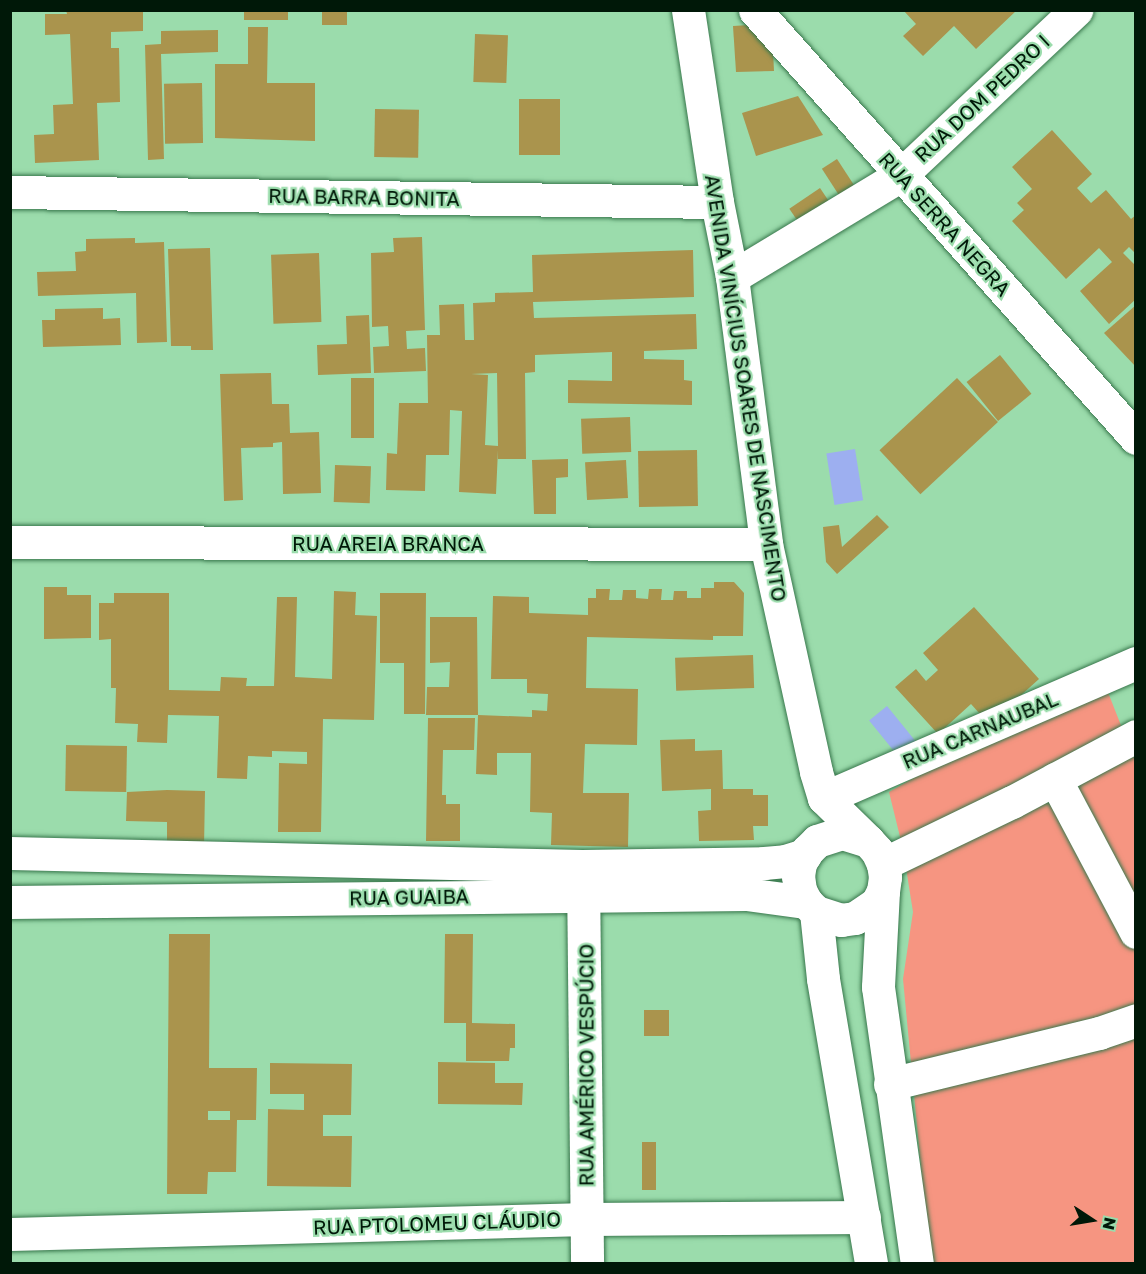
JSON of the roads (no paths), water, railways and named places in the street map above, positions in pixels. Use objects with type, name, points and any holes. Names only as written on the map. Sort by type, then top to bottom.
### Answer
[{"type":"street","name":"AVENIDA VINÍCIUS SOARES DE NASCIMENTO","points":[[688,10],[717,202],[732,277],[766,544],[824,798]]},
{"type":"street","name":"RUA SERRA NEGRA","points":[[755,10],[1135,437]]},
{"type":"street","name":"RUA DOM PEDRO I","points":[[732,277],[900,175],[1076,10]]},
{"type":"street","name":"RUA BARRA BONITA","points":[[10,192],[717,202]]},
{"type":"street","name":"RUA AREIA BRANCA","points":[[10,542],[766,544]]},
{"type":"street","name":"RUA CARNAUBAL","points":[[824,798],[1136,663]]},
{"type":"street","points":[[878,865],[1055,779],[1136,736]]},
{"type":"street","points":[[1055,779],[1136,932]]},
{"type":"street","points":[[824,798],[798,876],[800,890],[811,907],[872,1263]]},
{"type":"street","points":[[824,798],[878,865],[878,987],[917,1263]]},
{"type":"street","points":[[806,853],[817,841],[842,833],[878,865]]},
{"type":"street","name":"RUA GUAIBA","points":[[10,853],[584,880],[746,894],[811,907]]},
{"type":"street","name":"RUA GUAIBA","points":[[10,902],[584,880],[785,861],[806,853]]},
{"type":"street","points":[[811,907],[841,920],[855,918],[872,908],[878,865]]},
{"type":"street","name":"RUA AMÉRICO VESPÚCIO","points":[[584,880],[587,1263]]},
{"type":"street","points":[[890,1084],[1099,1033],[1136,1020]]},
{"type":"street","name":"RUA PTOLOMEU CLÁUDIO","points":[[10,1234],[587,1219],[864,1217]]},
{"type":"water","points":[[855,449],[863,500],[834,505],[826,454]]},
{"type":"water","points":[[887,706],[918,744],[900,759],[869,720]]}]
